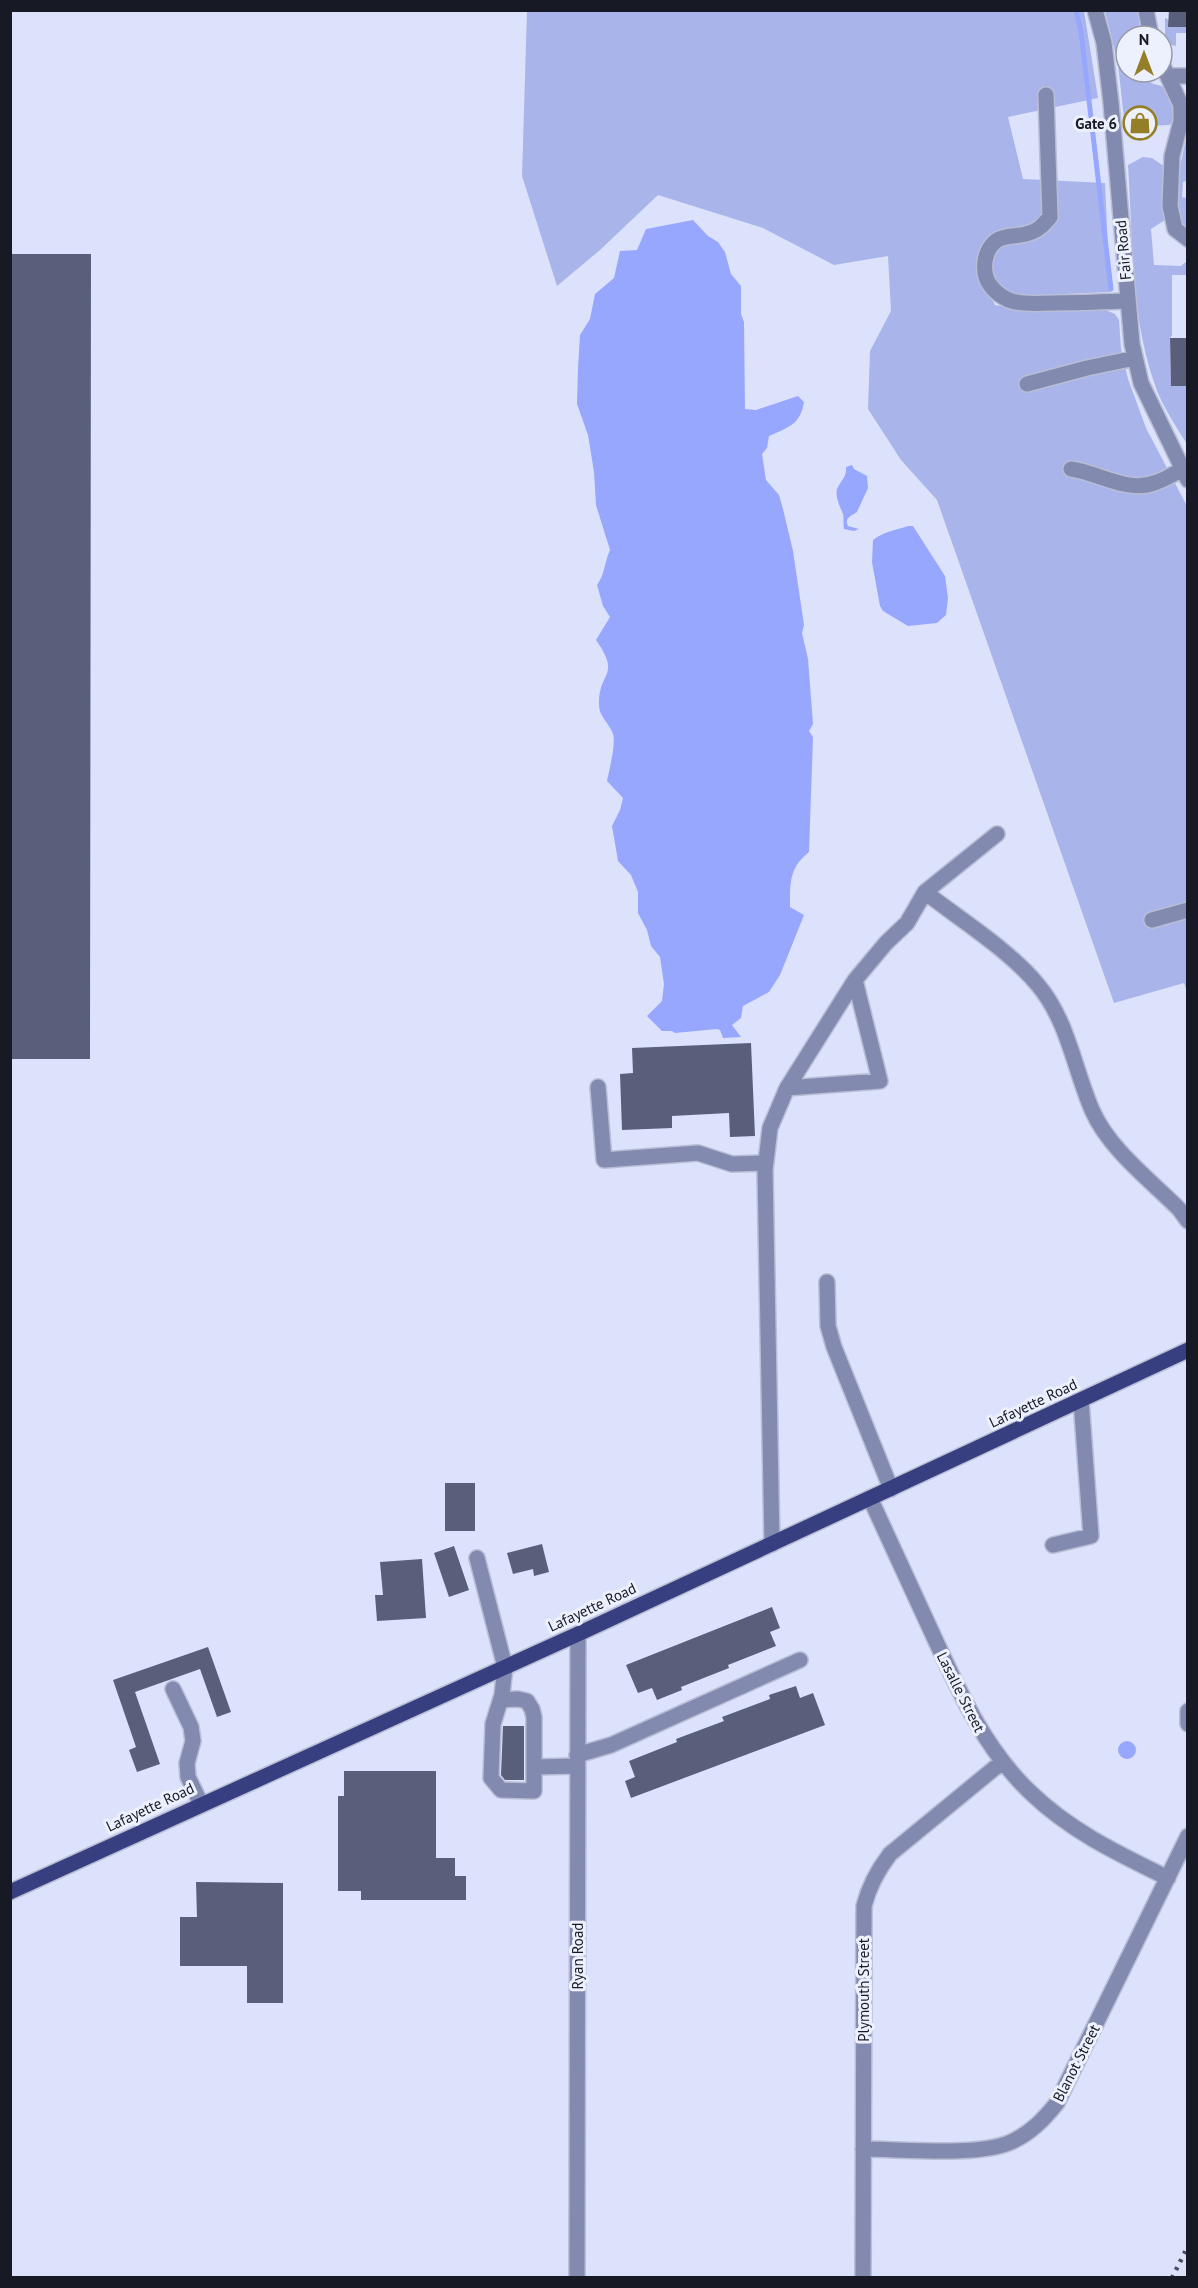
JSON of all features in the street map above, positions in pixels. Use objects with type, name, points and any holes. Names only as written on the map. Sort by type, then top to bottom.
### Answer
[{"type":"main road","name":"Lafayette Road","points":[[10,1892],[578,1634],[1188,1350]]},
{"type":"street","name":"Fair Road","points":[[1095,10],[1104,43],[1127,302],[1136,358],[1141,383],[1185,475]]},
{"type":"street","points":[[1172,84],[1184,113],[1172,156],[1170,206],[1175,229],[1188,239]]},
{"type":"street","points":[[1047,94],[1050,217],[1041,227],[1028,234],[1006,236],[990,247],[985,259],[984,270],[987,280],[998,294],[1013,302],[1127,302]]},
{"type":"street","points":[[1027,384],[1077,370],[1136,358]]},
{"type":"street","points":[[1071,469],[1131,486],[1156,483],[1185,475]]},
{"type":"street","points":[[772,1544],[766,1163],[770,1128],[787,1088],[855,980],[886,943],[907,923],[925,892],[997,834]]},
{"type":"street","points":[[925,892],[1015,961],[1039,986],[1063,1025],[1092,1111],[1108,1138],[1179,1209],[1188,1221]]},
{"type":"street","points":[[1152,920],[1188,910]]},
{"type":"street","points":[[787,1088],[880,1081],[855,980]]},
{"type":"street","points":[[598,1087],[604,1160],[698,1153],[732,1164],[766,1163]]},
{"type":"street","points":[[827,1282],[828,1326],[834,1347],[891,1488]]},
{"type":"street","points":[[1053,1545],[1091,1536],[1081,1400]]},
{"type":"street","name":"Lasalle Street","points":[[870,1498],[967,1709],[1002,1762],[1029,1792],[1084,1835],[1168,1878]]},
{"type":"street","points":[[477,1558],[505,1667],[501,1700],[493,1724],[491,1778],[501,1790],[534,1791],[534,1717],[532,1709],[527,1701],[501,1700]]},
{"type":"street","name":"Ryan Road","points":[[577,2277],[578,1634]]},
{"type":"street","points":[[534,1767],[577,1761],[800,1660]]},
{"type":"street","points":[[173,1689],[191,1727],[192,1741],[187,1763],[188,1776],[201,1804]]},
{"type":"street","points":[[1188,1711],[1188,1724]]},
{"type":"street","name":"Plymouth Street","points":[[863,2277],[863,1919],[869,1886],[890,1854],[1002,1762]]},
{"type":"street","name":"Blanot Street","points":[[863,2149],[970,2150],[991,2148],[1011,2142],[1031,2131],[1057,2103],[1188,1836]]},
{"type":"shaded area","points":[[527,11],[1084,11],[1098,98],[1008,117],[1023,179],[1105,183],[1110,292],[991,297],[995,305],[1021,309],[1103,309],[1115,314],[1119,320],[1121,349],[1128,379],[1146,428],[1187,506],[1187,992],[1184,983],[1114,1003],[937,500],[901,460],[868,409],[870,351],[891,311],[888,256],[834,265],[763,228],[658,195],[600,250],[557,286],[522,176]]},
{"type":"shaded area","points":[[1105,11],[1139,11],[1140,24],[1114,24],[1114,48]]},
{"type":"shaded area","points":[[1165,18],[1187,27],[1187,33],[1176,33],[1176,46],[1174,46],[1174,24],[1165,24]]},
{"type":"shaded area","points":[[1120,84],[1155,84],[1167,89],[1174,102],[1177,120],[1169,125],[1144,126],[1143,119],[1135,120],[1136,127],[1125,128]]},
{"type":"shaded area","points":[[1187,133],[1187,181],[1183,182],[1182,197],[1187,198],[1187,231],[1177,209],[1176,196]]},
{"type":"shaded area","points":[[1143,157],[1152,158],[1165,167],[1166,172],[1165,220],[1151,229],[1154,265],[1181,266],[1187,261],[1187,275],[1172,275],[1172,335],[1170,338],[1171,385],[1187,385],[1187,444],[1166,410],[1156,388],[1141,334],[1134,278],[1128,165]]},
{"type":"shaded area","points":[[693,220],[708,236],[718,242],[725,252],[731,274],[741,286],[741,314],[744,322],[745,409],[756,410],[798,396],[804,402],[800,416],[792,424],[769,436],[767,448],[762,454],[766,480],[779,495],[793,551],[804,625],[802,633],[808,659],[813,724],[809,731],[813,737],[809,852],[794,870],[790,898],[790,907],[804,915],[780,975],[769,992],[743,1006],[741,1018],[732,1025],[741,1037],[723,1038],[720,1030],[717,1029],[675,1033],[662,1031],[647,1016],[662,1001],[664,984],[660,957],[651,946],[647,930],[638,913],[638,892],[631,875],[618,861],[612,826],[623,798],[607,781],[614,739],[612,730],[599,709],[600,694],[608,668],[604,652],[596,640],[610,617],[603,606],[597,585],[602,577],[610,550],[596,505],[588,435],[577,404],[580,335],[590,319],[595,294],[614,278],[620,251],[637,250],[646,229]]},
{"type":"shaded area","points":[[852,465],[854,469],[867,476],[868,488],[857,512],[847,521],[848,526],[859,529],[854,531],[844,529],[843,514],[837,492],[845,476],[846,467]]},
{"type":"shaded area","points":[[913,526],[945,576],[948,598],[946,615],[937,623],[908,626],[883,611],[880,606],[872,562],[873,540],[885,533]]},
{"type":"shaded area","points":[[1123,1741],[1131,1741],[1136,1746],[1134,1757],[1123,1759],[1118,1754],[1118,1746]]},
{"type":"building","points":[[1169,10],[1188,10],[1188,27],[1174,27],[1174,24],[1168,24]]},
{"type":"building","points":[[10,254],[91,254],[90,1059],[10,1059]]},
{"type":"building","points":[[1170,338],[1188,338],[1188,386],[1171,386]]},
{"type":"building","points":[[751,1043],[755,1136],[730,1137],[729,1113],[672,1116],[672,1128],[622,1130],[620,1074],[633,1073],[632,1048]]},
{"type":"building","points":[[445,1483],[475,1483],[475,1531],[445,1531]]},
{"type":"building","points":[[542,1544],[549,1572],[534,1576],[533,1569],[513,1574],[507,1553]]},
{"type":"building","points":[[454,1546],[469,1590],[449,1597],[434,1553]]},
{"type":"building","points":[[422,1559],[426,1618],[377,1621],[375,1595],[383,1595],[380,1562]]},
{"type":"building","points":[[772,1607],[780,1628],[770,1632],[776,1646],[728,1665],[729,1668],[681,1687],[682,1690],[657,1700],[652,1688],[638,1693],[626,1665]]},
{"type":"building","points":[[208,1647],[231,1712],[217,1717],[200,1669],[135,1692],[160,1764],[137,1772],[129,1750],[136,1747],[113,1680]]},
{"type":"building","points":[[796,1686],[800,1698],[813,1693],[825,1725],[631,1798],[625,1781],[635,1777],[629,1761],[677,1742],[676,1739],[724,1721],[722,1717],[770,1699],[769,1695]]},
{"type":"building","points":[[503,1726],[524,1726],[524,1780],[505,1780],[501,1775]]},
{"type":"building","points":[[344,1771],[436,1771],[436,1858],[455,1858],[455,1876],[466,1876],[466,1900],[361,1900],[361,1891],[338,1891],[338,1796],[344,1796]]},
{"type":"building","points":[[196,1882],[283,1883],[283,2003],[247,2003],[247,1966],[180,1966],[180,1917],[197,1917]]},
{"type":"waterway","points":[[1076,10],[1081,32],[1111,289]]},
{"type":"railway","points":[[1172,2278],[1188,2246]]},
{"type":"place","name":"Gate 6","points":[[1140,123]]}]
